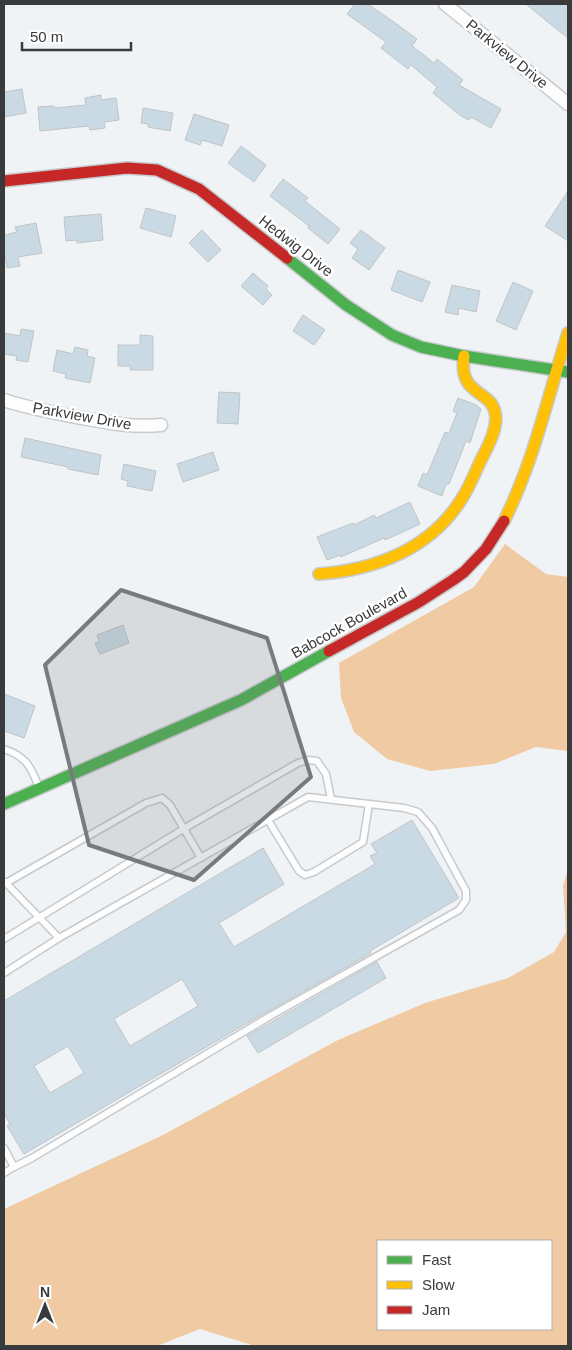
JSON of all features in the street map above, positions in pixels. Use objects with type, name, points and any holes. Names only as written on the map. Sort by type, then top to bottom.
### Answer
[{"type":"street","name":"Parkview Drive","points":[[445,4],[568,104]]},
{"type":"street","name":"Hedwig Drive","points":[[4,181],[127,168],[157,170],[171,174],[198,188],[346,305],[378,327],[413,344],[464,356],[563,371]]},
{"type":"street","name":"Babcock Boulevard","points":[[4,804],[240,700],[419,602],[464,572],[486,549],[509,513],[563,371],[568,333]]},
{"type":"street","points":[[319,574],[367,568],[392,558],[430,536],[458,504],[482,458],[496,420],[495,411],[490,402],[464,377],[462,369],[464,356]]},
{"type":"street","name":"Parkview Drive","points":[[4,400],[47,411],[105,422],[145,426],[161,425]]},
{"type":"lane","points":[[4,749],[16,753],[29,764],[40,788]]},
{"type":"lane","points":[[4,939],[185,828],[298,763],[308,760],[317,761],[326,774],[331,799]]},
{"type":"lane","points":[[4,973],[59,938],[308,797],[404,808],[418,812],[432,828],[466,891],[466,900],[458,910],[272,1015],[4,1173]]},
{"type":"lane","points":[[59,938],[5,882],[146,803],[162,798],[170,805],[185,828],[201,858]]},
{"type":"lane","points":[[268,820],[299,871],[305,874],[314,872],[363,842],[369,804]]},
{"type":"lane","points":[[4,1148],[14,1167]]},
{"type":"highlighted area","points":[[121,590],[267,638],[311,777],[194,880],[89,845],[45,665]]},
{"type":"shaded area","points":[[505,544],[546,574],[568,577],[568,751],[536,747],[494,764],[430,771],[387,759],[354,732],[341,698],[339,663],[474,587]]},
{"type":"shaded area","points":[[568,869],[568,1346],[255,1346],[200,1329],[157,1346],[4,1346],[4,1209],[163,1135],[338,1040],[425,1003],[508,978],[554,952],[566,932],[563,886]]},
{"type":"building","points":[[355,4],[368,4],[398,25],[417,39],[412,46],[434,63],[437,59],[463,80],[459,85],[501,109],[491,128],[471,117],[469,120],[461,116],[433,93],[437,87],[411,65],[408,69],[381,48],[386,42],[347,14]]},
{"type":"building","points":[[526,4],[568,4],[568,38],[549,23]]},
{"type":"building","points":[[22,89],[26,113],[4,117],[4,92]]},
{"type":"building","points":[[101,95],[101,100],[116,98],[119,120],[104,122],[105,128],[90,130],[89,126],[40,131],[38,107],[54,106],[55,108],[86,105],[85,98]]},
{"type":"building","points":[[143,108],[173,113],[170,131],[148,127],[148,124],[141,123]]},
{"type":"building","points":[[194,114],[229,125],[222,146],[202,140],[200,145],[185,140]]},
{"type":"building","points":[[241,146],[266,165],[254,182],[228,163]]},
{"type":"building","points":[[283,179],[308,198],[305,201],[340,229],[328,244],[308,228],[309,226],[270,196]]},
{"type":"building","points":[[568,191],[568,241],[545,226]]},
{"type":"building","points":[[146,208],[176,216],[171,237],[140,228]]},
{"type":"building","points":[[101,214],[103,240],[77,243],[77,240],[66,241],[64,217]]},
{"type":"building","points":[[36,223],[42,253],[18,257],[20,266],[7,268],[4,235],[17,232],[15,227]]},
{"type":"building","points":[[202,230],[221,250],[208,262],[189,243]]},
{"type":"building","points":[[361,230],[385,248],[369,270],[352,258],[358,249],[350,243]]},
{"type":"building","points":[[398,270],[430,282],[422,302],[391,290]]},
{"type":"building","points":[[253,273],[268,286],[266,289],[272,295],[263,305],[241,286]]},
{"type":"building","points":[[513,282],[533,291],[516,330],[496,321]]},
{"type":"building","points":[[452,285],[480,291],[476,312],[459,308],[458,315],[445,312]]},
{"type":"building","points":[[303,315],[325,330],[314,345],[293,331]]},
{"type":"building","points":[[21,329],[34,331],[28,362],[16,360],[17,356],[4,354],[4,333],[20,336]]},
{"type":"building","points":[[140,335],[153,336],[153,370],[130,370],[130,366],[118,366],[118,345],[140,345]]},
{"type":"building","points":[[75,347],[88,350],[87,356],[95,358],[90,383],[65,378],[66,374],[53,371],[57,350],[73,354]]},
{"type":"building","points":[[219,392],[240,393],[238,424],[217,423]]},
{"type":"building","points":[[458,398],[481,409],[470,443],[466,441],[449,484],[446,484],[442,496],[418,486],[423,473],[427,475],[445,432],[449,433],[457,413],[453,411]]},
{"type":"building","points":[[25,438],[101,455],[98,475],[21,457]]},
{"type":"building","points":[[213,452],[219,470],[183,482],[177,464]]},
{"type":"building","points":[[124,464],[156,471],[152,491],[127,486],[128,481],[121,479]]},
{"type":"building","points":[[410,502],[420,524],[385,540],[384,538],[341,557],[340,555],[327,560],[317,537],[353,523],[354,525],[374,515],[376,518]]},
{"type":"building","points":[[123,625],[129,643],[100,654],[95,643],[99,642],[97,635]]},
{"type":"building","points":[[4,694],[35,706],[24,738],[4,731]]},
{"type":"building","points":[[412,820],[459,898],[370,951],[371,953],[24,1154],[7,1126],[10,1124],[4,1114],[4,1001],[263,848],[284,884],[219,923],[234,947],[375,864],[370,856],[377,853],[371,844]],"holes":[[[182,979],[198,1006],[130,1046],[114,1019]],[[68,1046],[84,1073],[50,1093],[34,1066]]]},
{"type":"building","points":[[377,962],[386,978],[258,1053],[247,1036]]},
{"type":"traffic: fast","points":[[287,258],[346,305],[392,335],[421,347],[464,356],[568,372]]},
{"type":"traffic: fast","points":[[4,804],[241,700],[329,651]]},
{"type":"traffic: slow","points":[[504,521],[515,498],[532,452],[568,333]]},
{"type":"traffic: slow","points":[[319,574],[360,568],[399,554],[434,532],[461,500],[489,444],[496,418],[492,405],[470,385],[466,378],[463,369],[464,356]]},
{"type":"traffic: jam","points":[[4,181],[127,168],[157,170],[199,189],[287,258]]},
{"type":"traffic: jam","points":[[329,651],[419,602],[464,572],[486,549],[504,521]]}]
